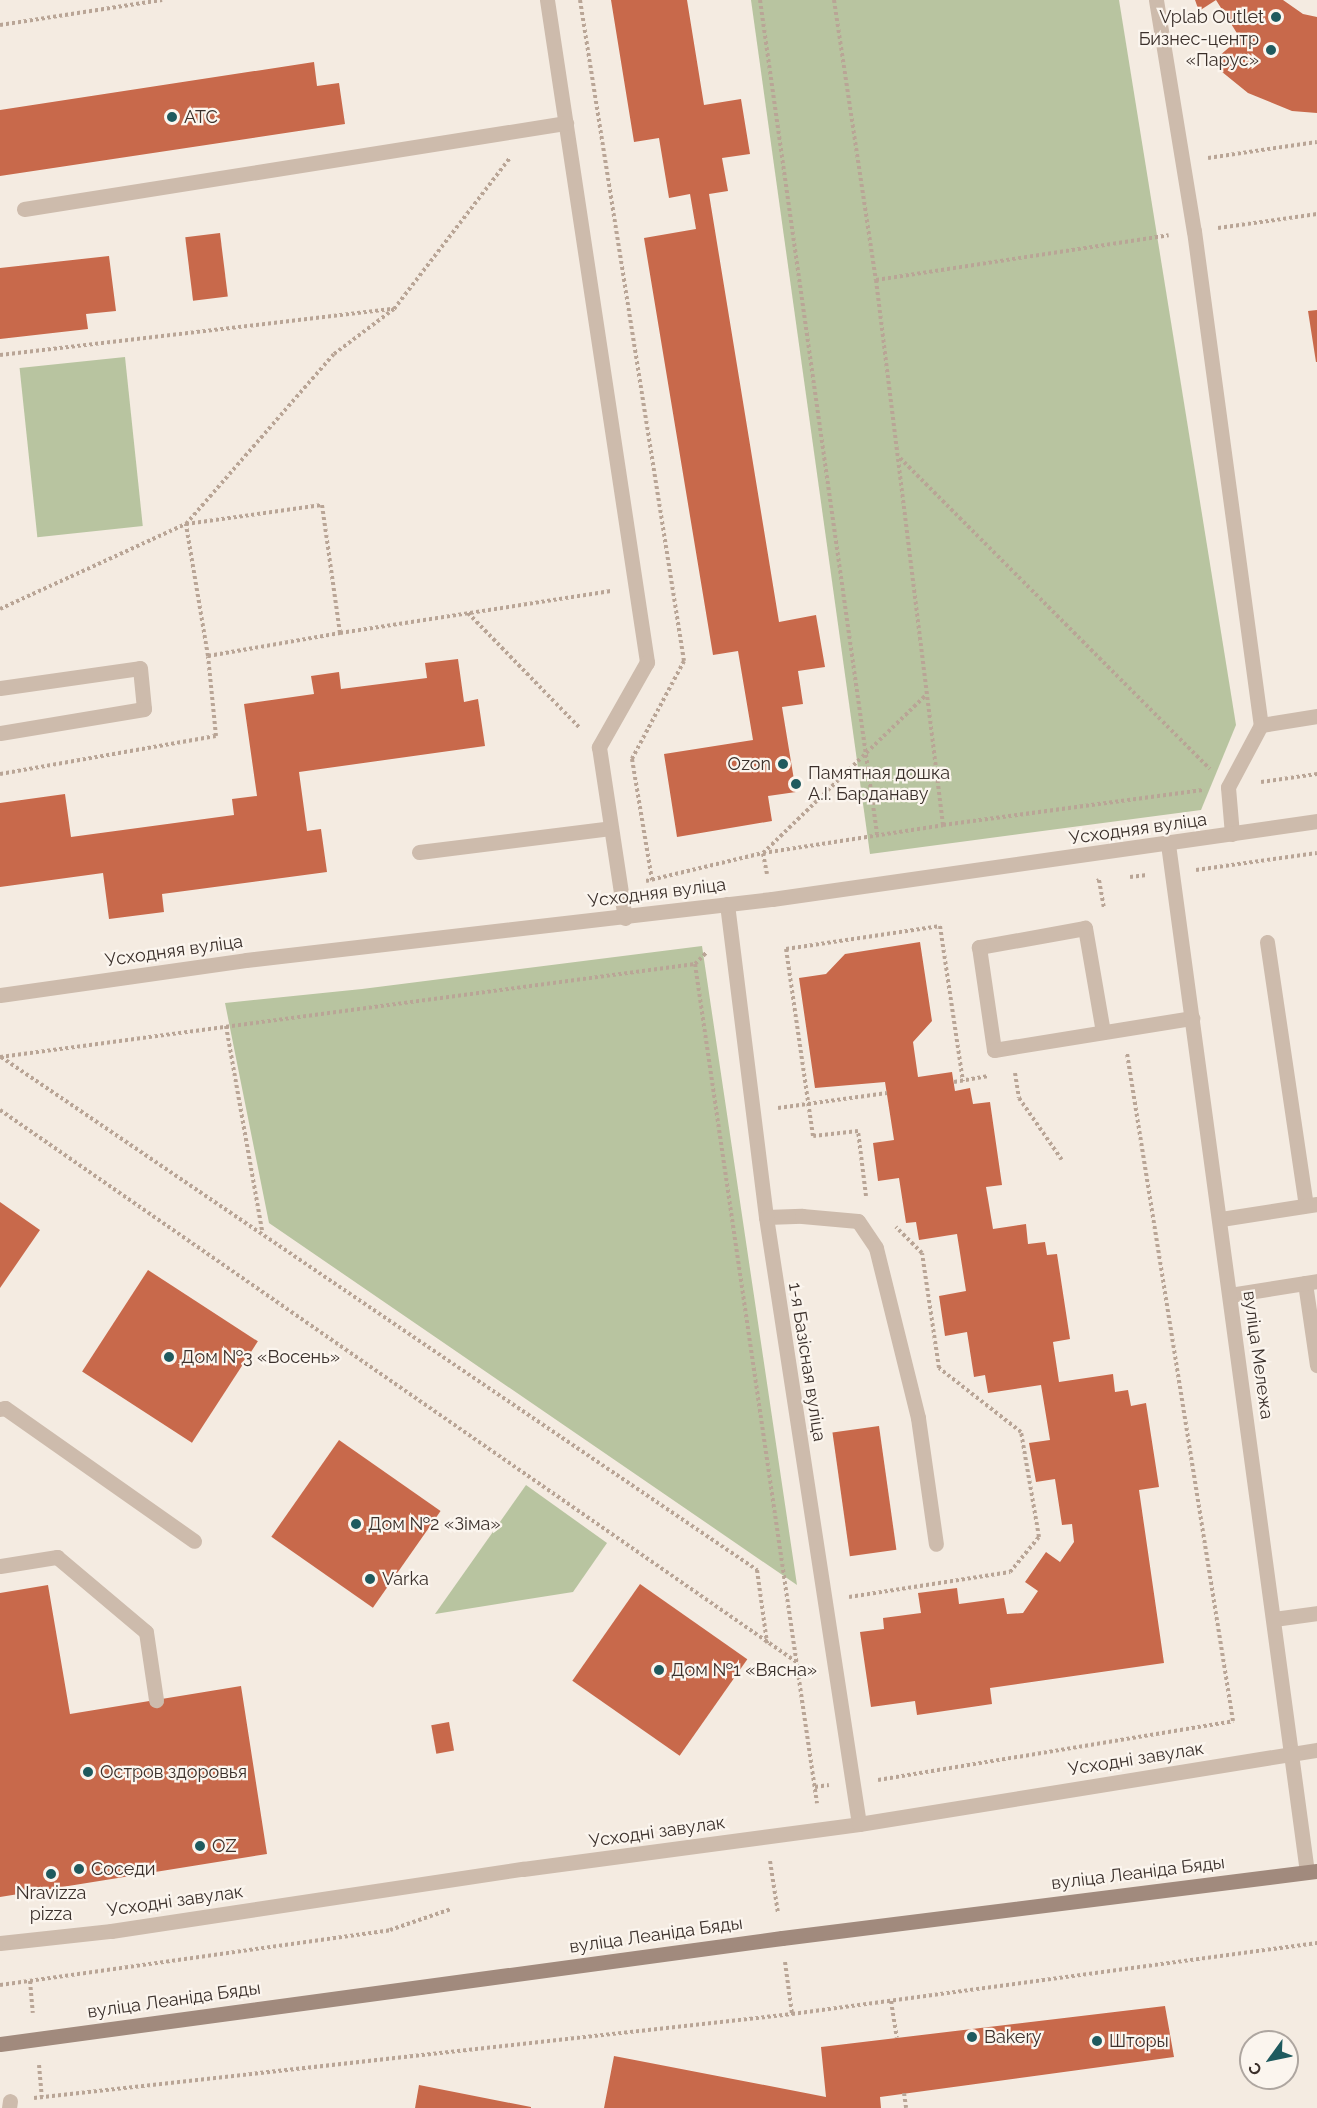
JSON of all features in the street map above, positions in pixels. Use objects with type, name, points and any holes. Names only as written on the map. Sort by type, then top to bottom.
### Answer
[{"type":"main road","name":"вуліца Леаніда Бяды","points":[[0,2044],[782,1938],[1312,1871]]},
{"type":"street","points":[[547,0],[647,662],[599,747],[625,918]]},
{"type":"street","points":[[1156,0],[1194,231],[1262,725],[1228,787],[1232,834]]},
{"type":"street","points":[[24,209],[567,130]]},
{"type":"street","points":[[0,688],[140,668],[144,710],[0,733]]},
{"type":"street","points":[[1262,725],[1317,716]]},
{"type":"street","name":"Усходняя вуліца","points":[[0,995],[246,960],[625,918],[727,903],[772,899],[1317,821]]},
{"type":"street","points":[[419,852],[611,828]]},
{"type":"street","name":"вуліца Мележа","points":[[1168,844],[1221,1219],[1291,1753],[1312,1871]]},
{"type":"street","name":"1-я Базісная вуліца","points":[[727,903],[766,1217],[859,1824]]},
{"type":"street","points":[[1103,1032],[1085,928],[979,947],[994,1050],[1192,1018]]},
{"type":"street","points":[[1221,1219],[1311,1205],[1267,942]]},
{"type":"street","points":[[766,1217],[802,1216],[858,1221],[876,1248],[918,1418],[936,1545]]},
{"type":"street","points":[[1230,1295],[1311,1282],[1317,1365]]},
{"type":"street","points":[[0,1408],[5,1408],[194,1541]]},
{"type":"street","points":[[0,1566],[57,1557],[146,1632],[156,1700]]},
{"type":"street","points":[[1274,1619],[1317,1613]]},
{"type":"street","name":"Усходні завулак","points":[[0,1943],[111,1930],[523,1869],[820,1830],[1317,1750]]},
{"type":"path","points":[[0,25],[162,0]]},
{"type":"path","points":[[760,0],[877,834]]},
{"type":"path","points":[[834,0],[876,280],[943,825]]},
{"type":"path","points":[[567,130],[601,134]]},
{"type":"path","points":[[1182,161],[1317,142]]},
{"type":"path","points":[[186,524],[334,354],[394,309],[512,155]]},
{"type":"path","points":[[876,280],[1317,214]]},
{"type":"path","points":[[0,355],[394,309]]},
{"type":"path","points":[[898,457],[1228,787]]},
{"type":"path","points":[[0,609],[186,524],[322,506],[340,633]]},
{"type":"path","points":[[0,774],[216,736],[208,656],[186,524]]},
{"type":"path","points":[[208,656],[340,633],[671,582]]},
{"type":"path","points":[[467,613],[599,747],[632,759]]},
{"type":"path","points":[[763,853],[926,695]]},
{"type":"path","points":[[763,853],[877,834],[1317,774]]},
{"type":"path","points":[[763,853],[772,899]]},
{"type":"path","points":[[1120,878],[1317,853]]},
{"type":"path","points":[[1088,882],[1110,879]]},
{"type":"path","points":[[1099,880],[1105,915]]},
{"type":"path","points":[[809,1103],[786,949],[904,931],[940,926],[963,1081]]},
{"type":"path","points":[[0,1057],[695,964],[798,1663],[820,1830]]},
{"type":"path","points":[[226,1026],[262,1231]]},
{"type":"path","points":[[815,1787],[1233,1721],[1124,1029]]},
{"type":"path","points":[[0,1057],[262,1231],[757,1570],[767,1643]]},
{"type":"path","points":[[1015,1072],[1019,1098],[1062,1160]]},
{"type":"path","points":[[778,1108],[887,1093]]},
{"type":"path","points":[[0,1110],[798,1663]]},
{"type":"path","points":[[0,1985],[390,1930],[458,1906]]},
{"type":"path","points":[[10,2105],[891,2001],[1317,1943]]},
{"type":"path","points":[[891,2001],[897,2038]]},
{"type":"path","points":[[904,2093],[906,2108]]},
{"type":"green space","points":[[751,0],[1119,0],[1236,725],[1201,810],[870,854]]},
{"type":"green space","points":[[125,357],[143,526],[37,537],[20,368]]},
{"type":"green space","points":[[702,946],[797,1585],[269,1223],[225,1003],[362,989]]},
{"type":"green space","points":[[526,1485],[607,1543],[573,1592],[435,1614]]},
{"type":"building","points":[[611,0],[687,0],[704,105],[741,99],[750,154],[722,158],[728,191],[709,194],[779,622],[816,615],[825,667],[798,671],[803,704],[782,707],[796,792],[768,796],[772,821],[677,837],[664,754],[753,740],[738,651],[713,655],[644,238],[696,229],[690,194],[669,198],[659,138],[634,142]]},
{"type":"building","name":"Бизнес-центр «Парус»","points":[[1195,0],[1216,0],[1199,11]]},
{"type":"building","name":"Бизнес-центр «Парус»","points":[[1216,0],[1283,0],[1303,14],[1317,17],[1317,113],[1292,111],[1248,93],[1211,63],[1240,38]]},
{"type":"building","name":"АТС","points":[[314,62],[317,86],[339,83],[345,124],[0,176],[0,110]]},
{"type":"building","points":[[220,233],[228,297],[193,301],[185,237]]},
{"type":"building","points":[[109,256],[116,311],[86,314],[88,329],[0,339],[0,268]]},
{"type":"building","points":[[1317,310],[1317,362],[1316,362],[1308,311]]},
{"type":"building","points":[[458,659],[464,702],[478,699],[485,746],[299,772],[307,831],[321,829],[327,872],[162,894],[164,912],[109,919],[103,873],[0,887],[0,803],[65,794],[71,837],[234,815],[232,799],[257,796],[244,704],[314,694],[311,676],[339,672],[341,689],[427,678],[425,663]]},
{"type":"building","points":[[920,942],[932,1021],[913,1042],[918,1077],[952,1072],[955,1091],[970,1088],[973,1104],[990,1102],[1002,1185],[986,1187],[993,1229],[1026,1224],[1028,1244],[1045,1242],[1047,1255],[1057,1254],[1070,1339],[1053,1342],[1059,1382],[1113,1374],[1115,1392],[1128,1390],[1131,1406],[1146,1403],[1159,1487],[1139,1490],[1164,1663],[990,1688],[992,1704],[917,1715],[915,1701],[871,1707],[860,1632],[884,1629],[883,1618],[921,1613],[918,1593],[957,1588],[959,1604],[1004,1598],[1007,1614],[1023,1613],[1038,1591],[1025,1582],[1046,1552],[1060,1562],[1074,1542],[1072,1524],[1062,1525],[1055,1479],[1036,1482],[1029,1443],[1050,1440],[1041,1385],[988,1393],[985,1375],[974,1377],[967,1332],[945,1336],[939,1296],[966,1291],[957,1234],[919,1240],[916,1222],[906,1223],[899,1178],[878,1181],[873,1143],[894,1140],[885,1082],[815,1088],[799,978],[826,974],[845,954]]},
{"type":"building","points":[[0,1202],[40,1230],[0,1288]]},
{"type":"building","name":"Дом №3 «Восень»","points":[[148,1270],[258,1341],[192,1443],[82,1371]]},
{"type":"building","points":[[879,1426],[896,1550],[850,1556],[832,1433]]},
{"type":"building","name":"Дом №2 «Зіма»","points":[[339,1440],[441,1511],[373,1608],[271,1537]]},
{"type":"building","name":"Дом №1 «Вясна»","points":[[640,1584],[747,1659],[680,1756],[572,1681]]},
{"type":"building","points":[[48,1585],[70,1714],[241,1686],[267,1854],[0,1897],[0,1593]]},
{"type":"building","points":[[449,1722],[454,1751],[436,1754],[431,1725]]},
{"type":"building","points":[[1165,2006],[1174,2057],[880,2097],[881,2108],[604,2108],[614,2056],[826,2097],[821,2047]]},
{"type":"building","points":[[419,2085],[531,2107],[531,2108],[415,2108]]},
{"type":"place","name":"Vplab Outlet","points":[[1276,17]]},
{"type":"place","name":"Бизнес-центр «Парус»","points":[[1271,50]]},
{"type":"place","name":"АТС","points":[[172,117]]},
{"type":"place","name":"Ozon","points":[[783,764]]},
{"type":"place","name":"Памятная дошка А.І. Барданаву","points":[[796,784]]},
{"type":"place","name":"Дом №3 «Восень»","points":[[169,1357]]},
{"type":"place","name":"Дом №2 «Зіма»","points":[[356,1524]]},
{"type":"place","name":"Varka","points":[[370,1579]]},
{"type":"place","name":"Дом №1 «Вясна»","points":[[659,1670]]},
{"type":"place","name":"Остров здоровья","points":[[88,1772]]},
{"type":"place","name":"OZ","points":[[200,1846]]},
{"type":"place","name":"Соседи","points":[[79,1869]]},
{"type":"place","name":"Nravizza pizza","points":[[51,1874]]},
{"type":"place","name":"Bakery","points":[[972,2037]]},
{"type":"place","name":"Шторы","points":[[1097,2041]]}]
